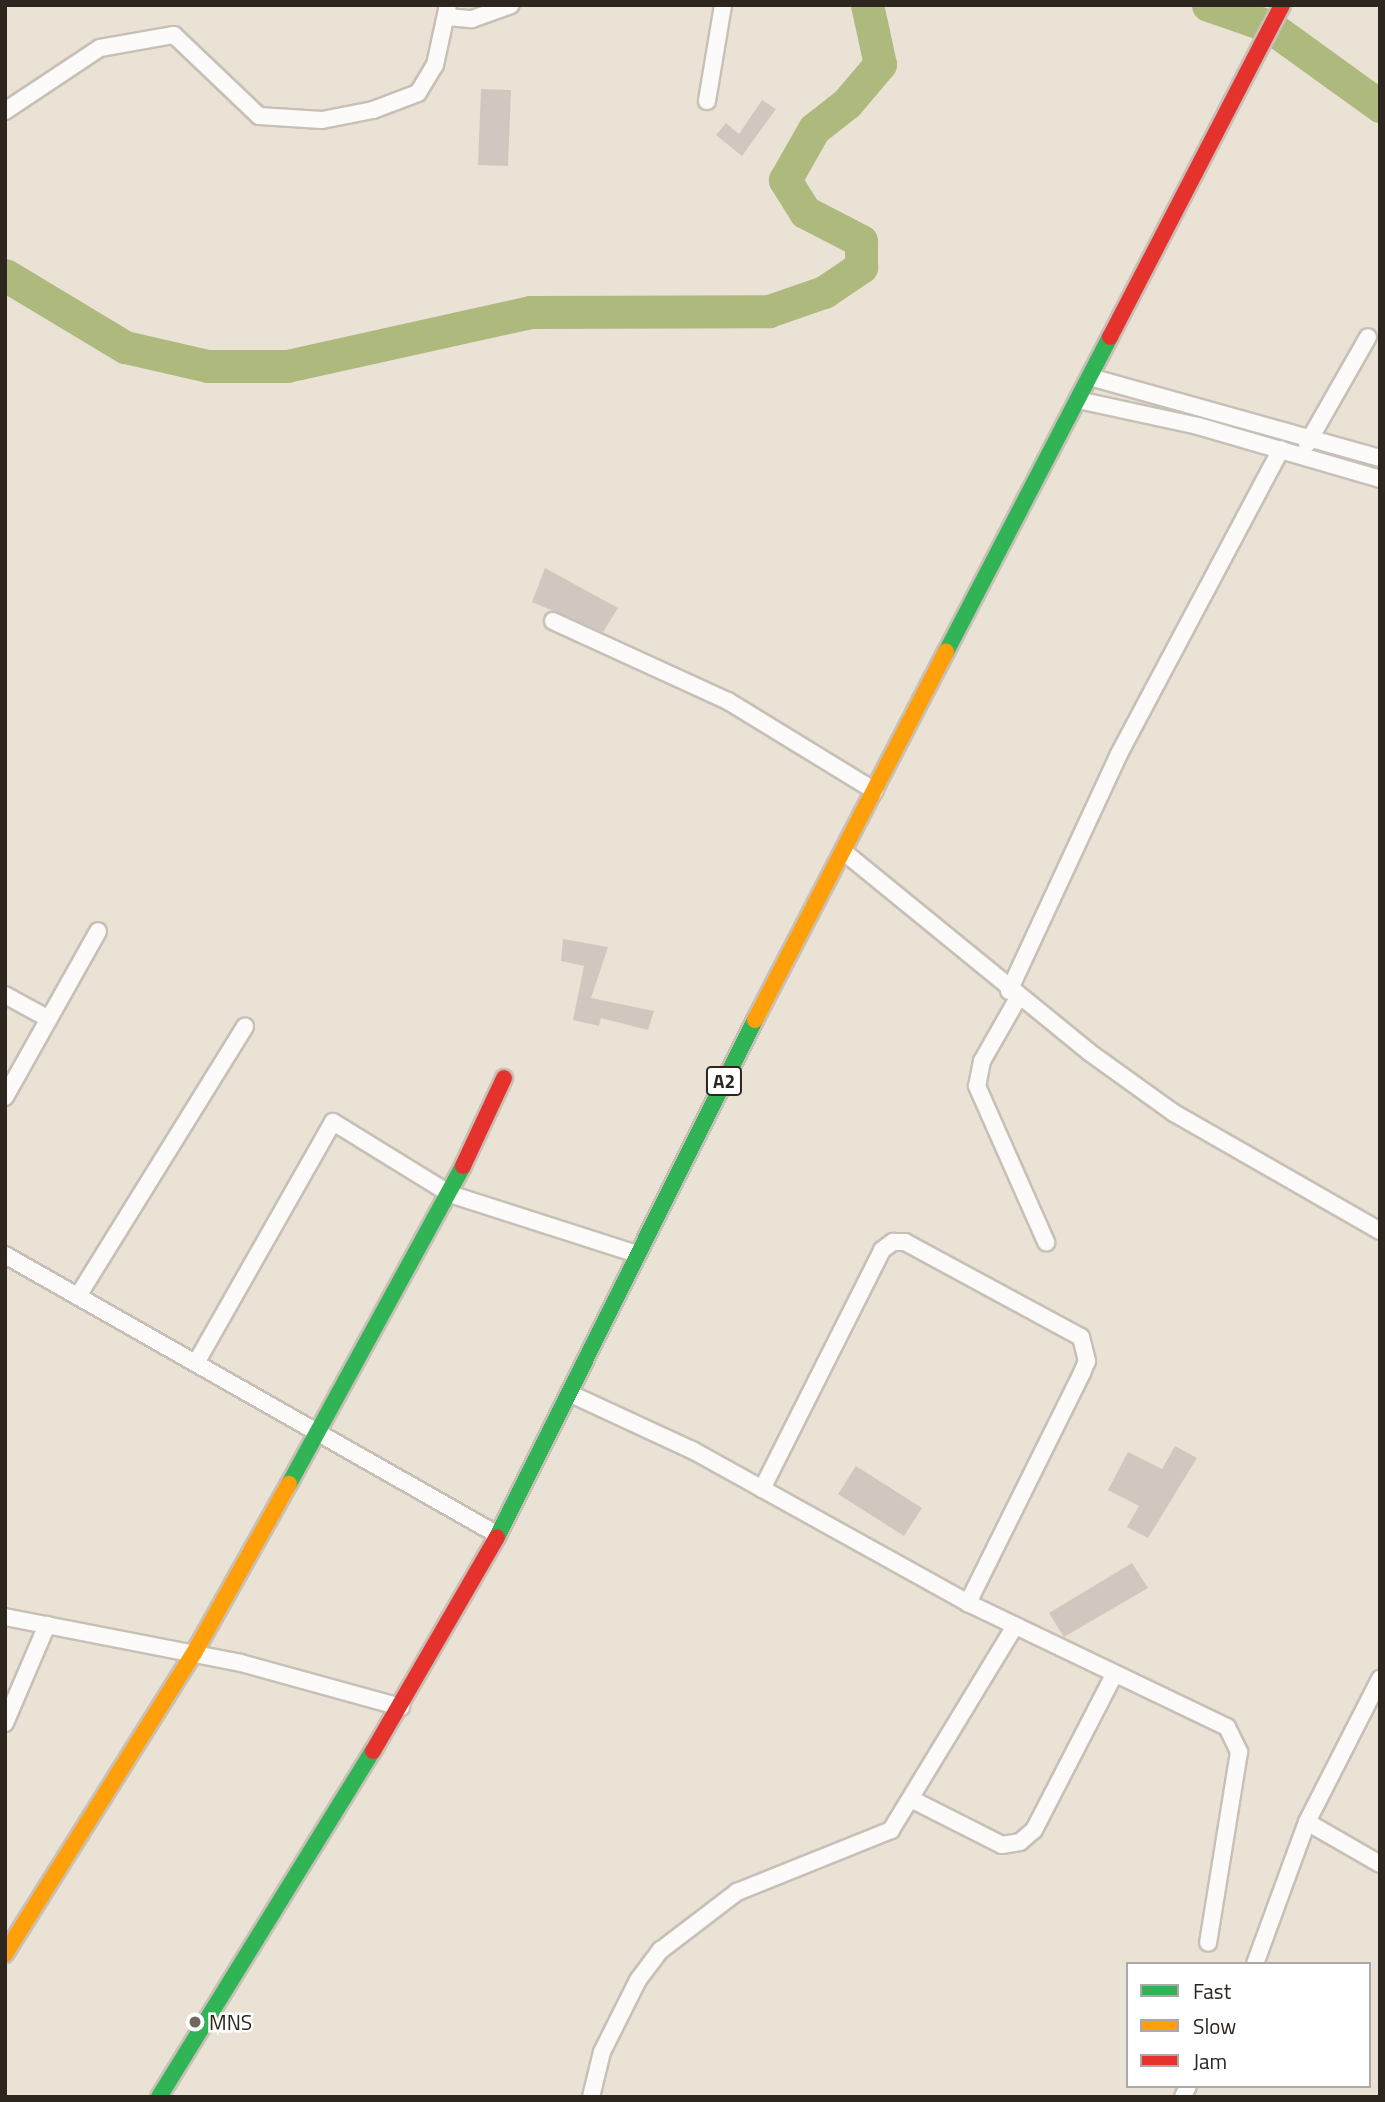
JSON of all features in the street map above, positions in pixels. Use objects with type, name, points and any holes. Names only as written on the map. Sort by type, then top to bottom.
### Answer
[{"type":"main road","name":"A2","points":[[159,2097],[401,1707],[498,1535],[637,1254],[1282,6]]},
{"type":"main road","points":[[5,1954],[194,1653],[450,1194],[504,1078]]},
{"type":"street","points":[[5,111],[100,48],[174,35],[260,116],[322,120],[373,110],[418,93],[435,65],[447,11],[472,19],[512,5]]},
{"type":"street","points":[[707,101],[723,5]]},
{"type":"street","points":[[1300,455],[1368,337]]},
{"type":"street","points":[[1090,377],[1312,436],[1380,458]]},
{"type":"street","points":[[1078,400],[1281,449],[1380,479]]},
{"type":"street","points":[[1046,1242],[976,1086],[982,1061],[1119,754],[1281,449]]},
{"type":"street","points":[[553,621],[728,701],[875,791]]},
{"type":"street","points":[[844,852],[1013,995],[1174,1113],[1380,1231]]},
{"type":"street","points":[[5,1097],[98,931]]},
{"type":"street","points":[[5,995],[49,1019]]},
{"type":"street","points":[[78,1296],[244,1027]]},
{"type":"street","points":[[196,1363],[326,1125],[340,1124],[450,1194],[637,1254]]},
{"type":"street","points":[[762,1489],[882,1250],[893,1241],[905,1242],[1069,1331],[1086,1347],[1082,1373],[968,1603]]},
{"type":"street","points":[[5,1255],[498,1535]]},
{"type":"street","points":[[569,1393],[762,1489],[968,1603],[1227,1727],[1236,1737],[1237,1773],[1208,1943]]},
{"type":"street","points":[[5,1617],[194,1653],[401,1707]]},
{"type":"street","points":[[5,1723],[47,1625]]},
{"type":"street","points":[[591,2097],[602,2052],[638,1980],[662,1951],[737,1892],[885,1834],[911,1798],[1015,1626]]},
{"type":"street","points":[[911,1798],[1003,1844],[1020,1842],[1034,1830],[1114,1675]]},
{"type":"street","points":[[1256,1962],[1307,1822],[1380,1679]]},
{"type":"street","points":[[1307,1822],[1380,1864]]},
{"type":"building","points":[[481,89],[511,90],[508,166],[478,165]]},
{"type":"building","points":[[762,100],[776,109],[742,156],[716,135],[726,123],[739,134]]},
{"type":"building","points":[[545,568],[618,608],[603,632],[532,602]]},
{"type":"building","points":[[563,939],[608,947],[591,998],[654,1011],[648,1030],[601,1018],[599,1026],[573,1020],[584,966],[561,961]]},
{"type":"building","points":[[1175,1446],[1197,1458],[1148,1538],[1127,1527],[1139,1506],[1108,1490],[1128,1452],[1162,1469]]},
{"type":"building","points":[[856,1466],[922,1508],[904,1536],[838,1494]]},
{"type":"building","points":[[1132,1563],[1148,1588],[1064,1637],[1049,1613]]},
{"type":"waterway","points":[[5,275],[125,347],[208,366],[287,366],[530,312],[769,311],[824,292],[861,267],[861,241],[805,212],[785,180],[814,129],[847,103],[880,64],[867,5]]},
{"type":"waterway","points":[[1208,5],[1269,26],[1380,106]]},
{"type":"traffic: fast","points":[[946,652],[1110,337]]},
{"type":"traffic: fast","points":[[497,1537],[755,1020]]},
{"type":"traffic: fast","points":[[289,1484],[463,1166]]},
{"type":"traffic: fast","points":[[159,2097],[373,1751]]},
{"type":"traffic: slow","points":[[755,1020],[946,652]]},
{"type":"traffic: slow","points":[[5,1954],[194,1653],[289,1484]]},
{"type":"traffic: jam","points":[[1110,337],[1282,5]]},
{"type":"traffic: jam","points":[[463,1166],[504,1078]]},
{"type":"traffic: jam","points":[[373,1751],[497,1537]]},
{"type":"place","name":"MNS","points":[[195,2022]]}]
